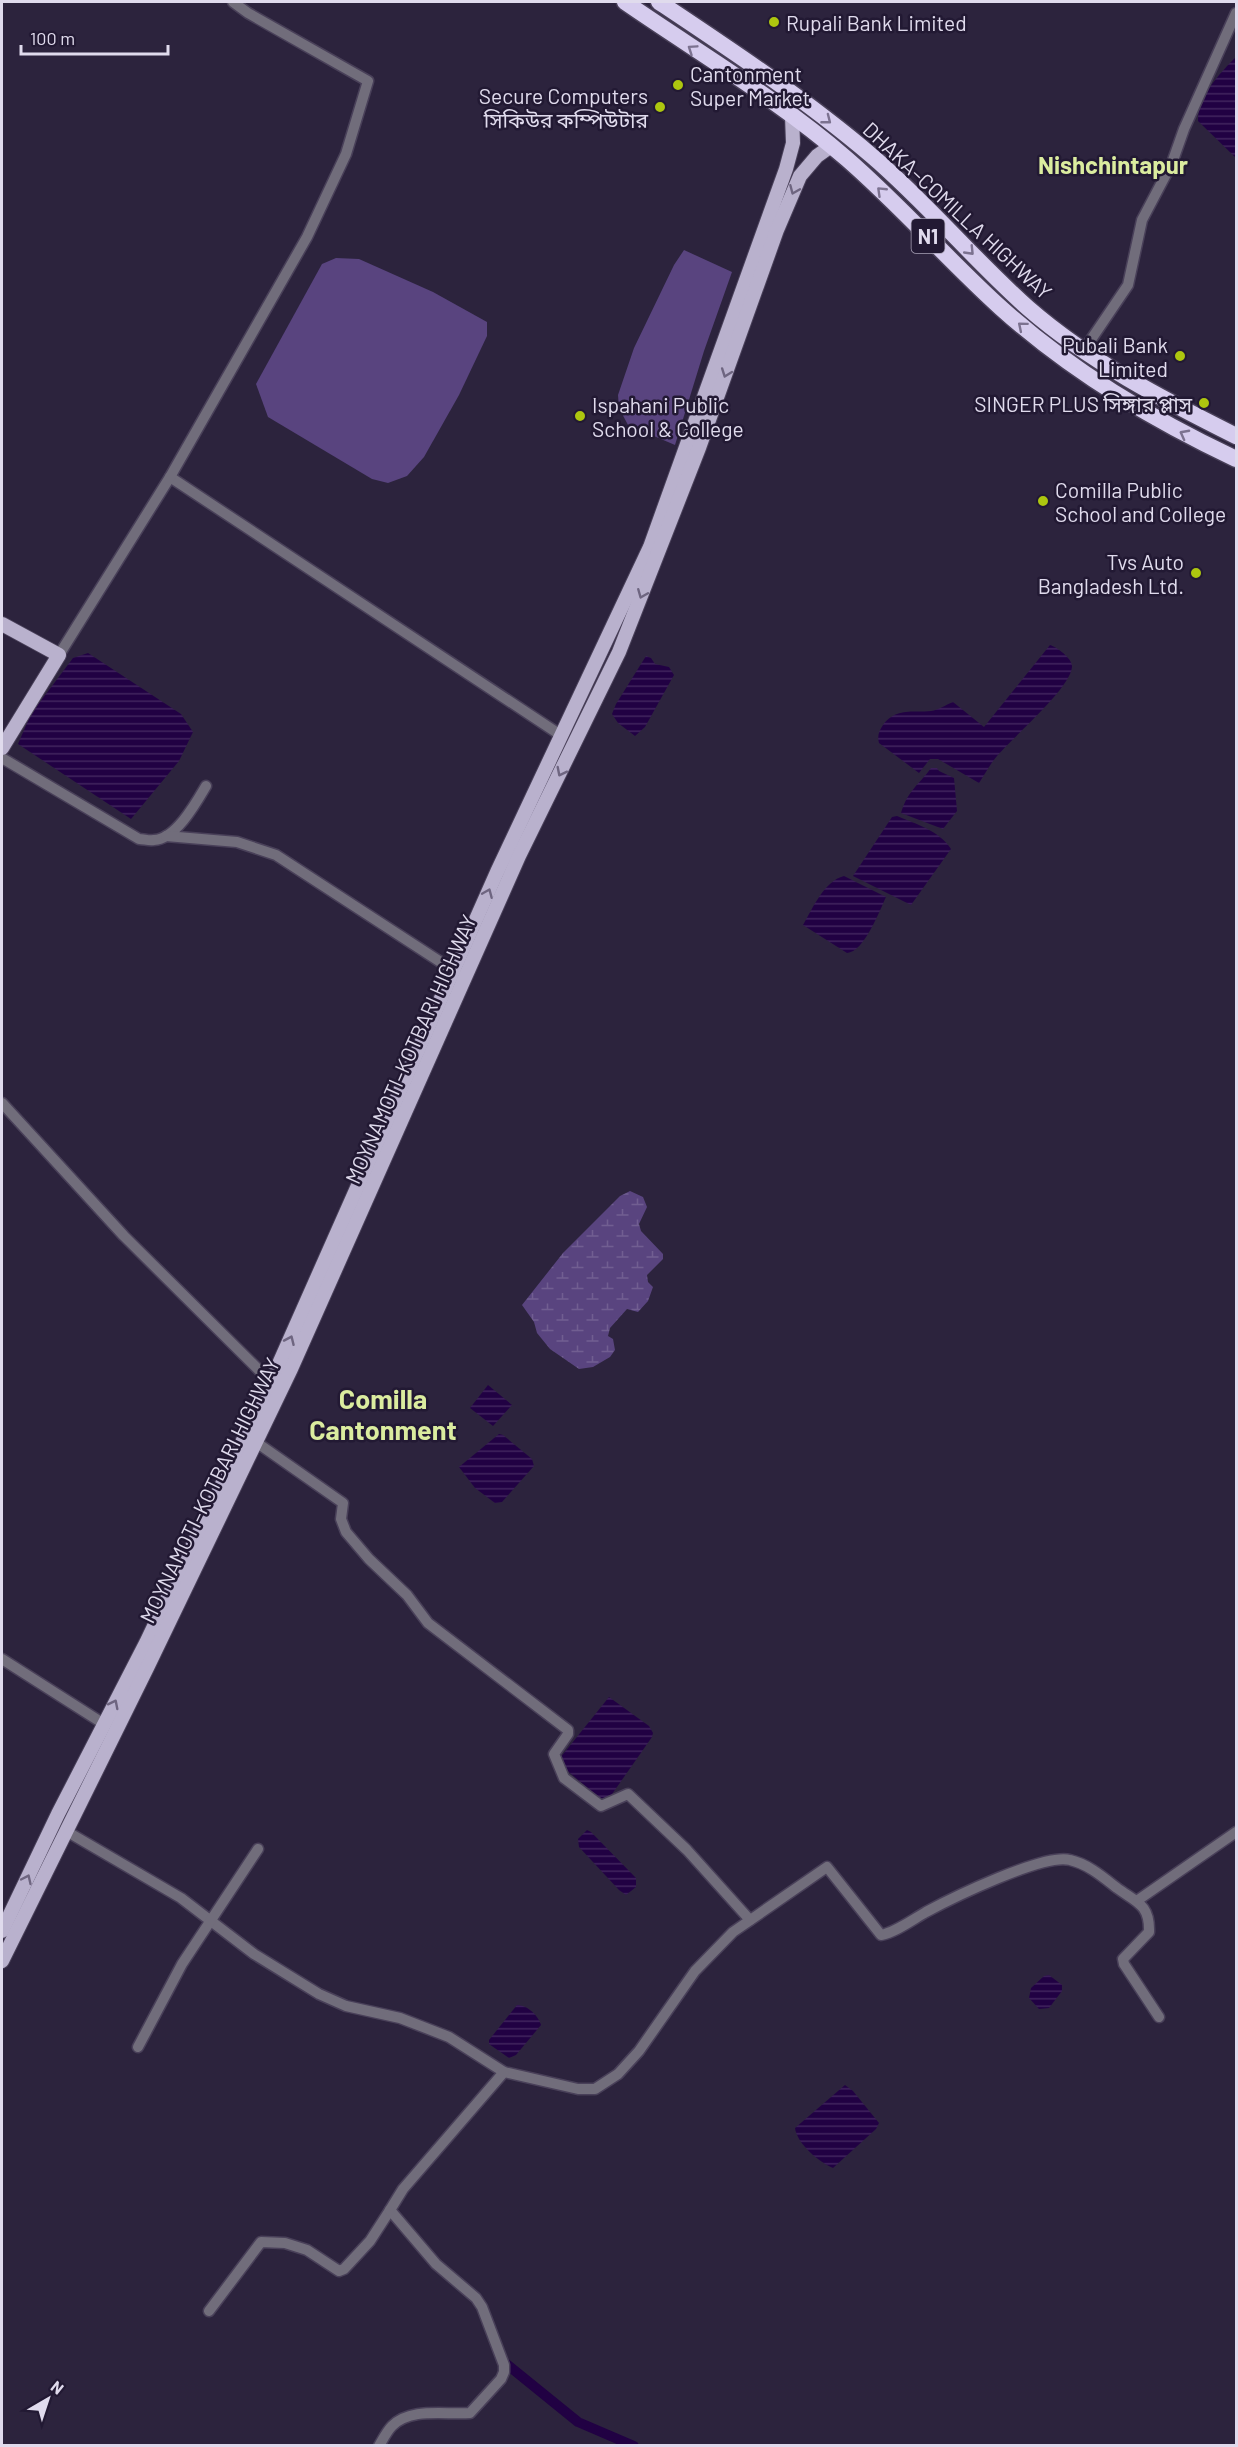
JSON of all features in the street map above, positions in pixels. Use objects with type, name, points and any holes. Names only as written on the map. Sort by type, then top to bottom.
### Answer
[{"type":"highway","name":"DHAKA–COMILLA HIGHWAY","points":[[625,2],[792,116],[831,146],[875,185],[1001,308],[1054,352],[1103,387],[1141,410],[1185,435],[1236,459]]},
{"type":"highway","points":[[688,2],[694,24]]},
{"type":"highway","name":"DHAKA–COMILLA HIGHWAY","points":[[665,3],[820,114],[873,157],[1029,308],[1084,350],[1129,380],[1236,436]]},
{"type":"main road","name":"MOYNAMOTI–KOTBARI HIGHWAY","points":[[2,1931],[195,1542],[276,1386],[459,974],[619,652],[786,169],[793,143],[792,116]]},
{"type":"main road","name":"MOYNAMOTI–KOTBARI HIGHWAY","points":[[459,974],[497,872],[655,548],[800,176],[817,156],[831,146]]},
{"type":"main road","points":[[2,624],[59,655],[2,748]]},
{"type":"main road","name":"MOYNAMOTI–KOTBARI HIGHWAY","points":[[2,1960],[256,1442],[276,1386]]},
{"type":"street","points":[[59,655],[170,477],[307,237],[346,154],[369,81],[248,13],[233,2]]},
{"type":"street","points":[[1084,350],[1128,285],[1142,220],[1172,163],[1184,129],[1236,14]]},
{"type":"street","points":[[170,477],[562,736]]},
{"type":"street","points":[[2,758],[139,839],[156,841],[166,836],[189,816],[206,786]]},
{"type":"street","points":[[166,836],[237,842],[276,855],[459,974]]},
{"type":"street","points":[[2,1103],[124,1236],[276,1386]]},
{"type":"street","points":[[256,1442],[343,1503],[341,1519],[345,1532],[369,1559],[407,1595],[428,1623],[568,1730],[568,1734],[554,1754],[564,1778],[601,1806],[628,1794],[687,1850],[750,1920]]},
{"type":"street","points":[[2,1659],[104,1724]]},
{"type":"street","points":[[66,1831],[181,1898],[254,1954],[319,1994],[346,2006],[400,2018],[449,2037],[504,2072],[578,2089],[595,2089],[618,2074],[639,2051],[695,1971],[733,1932],[827,1867],[881,1935],[962,1893],[1049,1860],[1069,1859],[1091,1869],[1138,1900],[1149,1923],[1149,1932],[1123,1959],[1159,2017]]},
{"type":"street","points":[[1138,1900],[1236,1832]]},
{"type":"street","points":[[138,2047],[182,1964],[258,1849]]},
{"type":"street","points":[[209,2311],[261,2242],[285,2243],[307,2250],[339,2271],[344,2269],[370,2241],[403,2189],[504,2072]]},
{"type":"street","points":[[379,2445],[392,2426],[405,2417],[418,2413],[447,2415],[470,2413],[495,2387],[504,2372],[499,2353],[476,2298],[436,2264],[390,2210]]},
{"type":"green space","points":[[684,250],[732,272],[704,351],[675,445],[628,425],[619,408],[618,395],[634,348],[674,265]]},
{"type":"green space","points":[[336,258],[359,259],[433,292],[487,322],[487,336],[459,395],[424,457],[407,476],[388,483],[372,479],[268,417],[256,384],[322,264]]},
{"type":"green space","points":[[630,1191],[643,1197],[647,1207],[639,1224],[641,1231],[663,1254],[663,1259],[647,1275],[648,1282],[653,1287],[648,1301],[638,1312],[627,1309],[610,1328],[608,1336],[613,1339],[615,1350],[610,1357],[593,1367],[579,1369],[550,1349],[537,1333],[534,1322],[522,1305],[563,1253],[620,1196]]},
{"type":"shaded area","points":[[1236,57],[1236,158],[1198,121],[1205,94]]},
{"type":"shaded area","points":[[1050,645],[1070,660],[1072,667],[1069,676],[1052,700],[997,756],[979,783],[938,759],[930,759],[919,773],[879,743],[880,729],[893,716],[905,712],[934,710],[953,702],[984,727]]},
{"type":"shaded area","points":[[88,653],[181,714],[193,732],[179,761],[131,819],[18,744],[31,714],[73,658]]},
{"type":"shaded area","points":[[646,656],[651,658],[655,664],[669,667],[674,675],[645,727],[635,736],[618,723],[612,714]]},
{"type":"shaded area","points":[[931,768],[937,768],[954,778],[957,811],[943,829],[901,813],[910,793]]},
{"type":"shaded area","points":[[897,816],[941,837],[951,849],[911,905],[853,876],[892,817]]},
{"type":"shaded area","points":[[844,876],[886,897],[865,939],[853,951],[847,953],[803,925],[825,889]]},
{"type":"shaded area","points":[[488,1385],[512,1405],[493,1426],[470,1408]]},
{"type":"shaded area","points":[[499,1434],[532,1459],[534,1466],[502,1502],[495,1503],[475,1488],[459,1467]]},
{"type":"shaded area","points":[[609,1697],[649,1726],[653,1733],[610,1797],[602,1800],[564,1768],[560,1758]]},
{"type":"shaded area","points":[[587,1830],[636,1878],[636,1887],[626,1895],[579,1847],[578,1839]]},
{"type":"shaded area","points":[[1049,1975],[1062,1985],[1062,1991],[1049,2008],[1039,2009],[1029,1998],[1031,1988],[1044,1976]]},
{"type":"shaded area","points":[[517,2005],[532,2011],[541,2025],[516,2055],[509,2058],[489,2044],[489,2040]]},
{"type":"shaded area","points":[[845,2085],[853,2091],[879,2123],[876,2129],[833,2168],[810,2152],[800,2140],[795,2128]]},
{"type":"waterway","points":[[504,2362],[578,2422],[634,2446]]},
{"type":"place","name":"Rupali Bank Limited","points":[[774,22]]},
{"type":"place","name":"Cantonment Super Market","points":[[678,85]]},
{"type":"place","name":"Secure Computers সিকিউর কম্পিউটার","points":[[660,107]]},
{"type":"place","name":"Pubali Bank Limited","points":[[1180,356]]},
{"type":"place","name":"SINGER PLUS সিঙ্গার প্লাস","points":[[1204,403]]},
{"type":"place","name":"Ispahani Public School & College","points":[[580,416]]},
{"type":"place","name":"Comilla Public School and College","points":[[1043,501]]},
{"type":"place","name":"Tvs Auto Bangladesh Ltd.","points":[[1196,573]]},
{"type":"district","name":"Nishchintapur","points":[[1113,164]]},
{"type":"district","name":"Comilla Cantonment","points":[[383,1414]]}]
